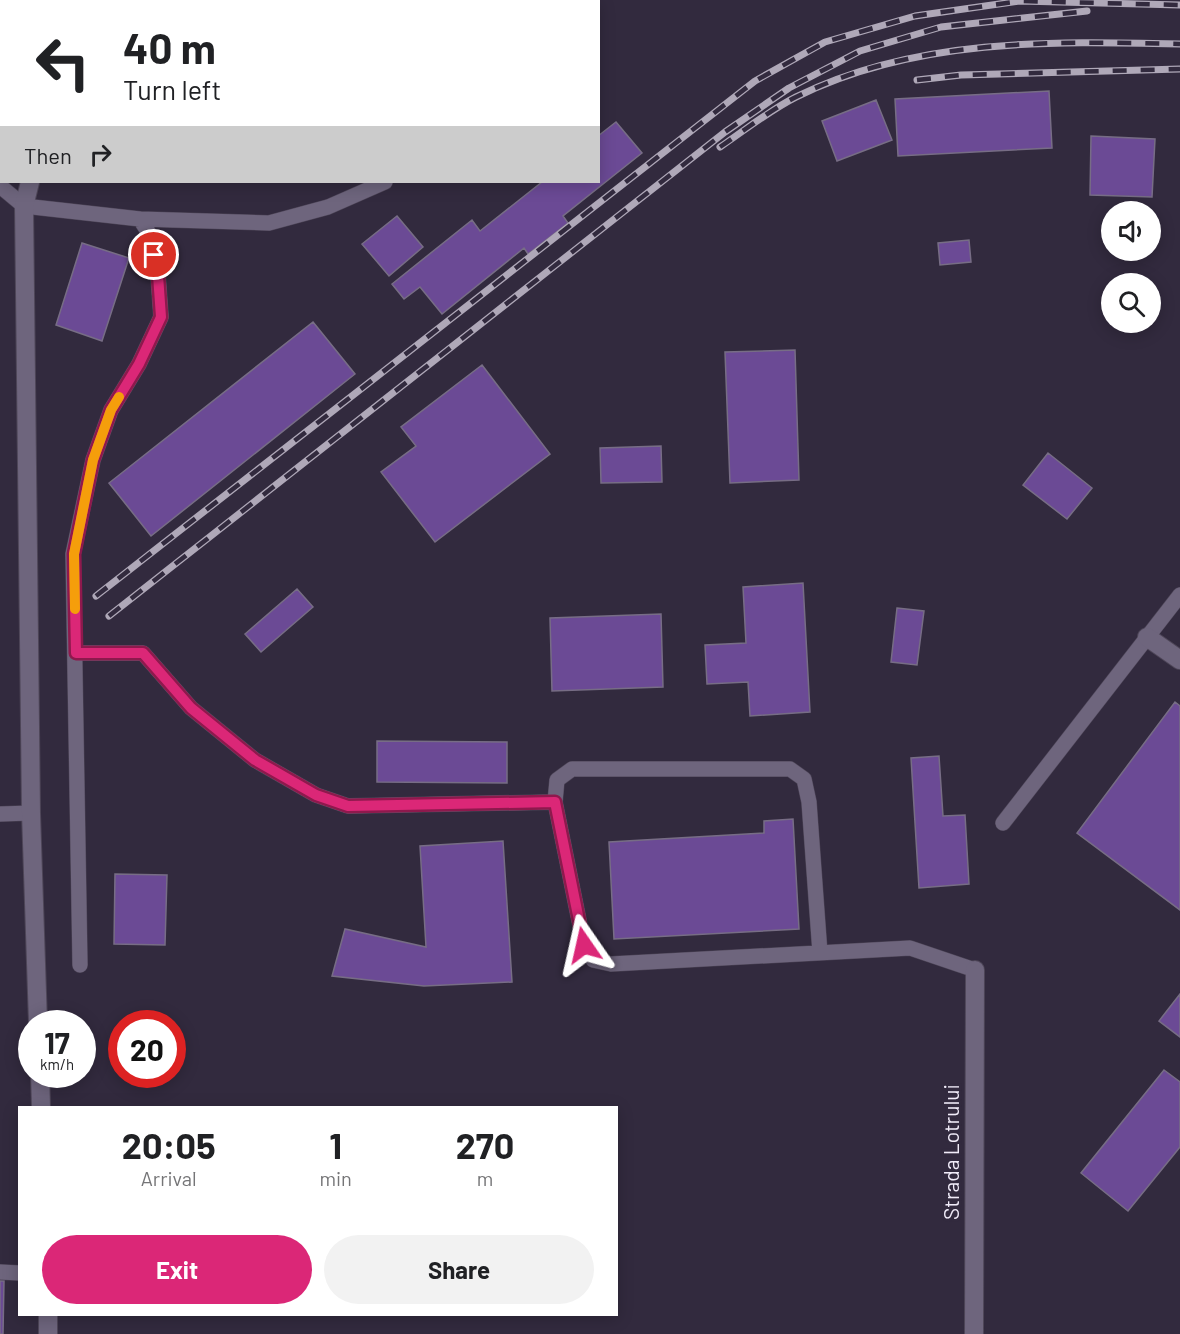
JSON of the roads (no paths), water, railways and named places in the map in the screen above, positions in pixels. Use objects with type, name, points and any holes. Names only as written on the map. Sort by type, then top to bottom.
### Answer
[{"type":"street","points":[[30,183],[24,206],[31,813],[38,1010]]},
{"type":"street","points":[[1147,637],[1180,660]]},
{"type":"street","name":"Strada Lotrului","points":[[974,1334],[975,970]]},
{"type":"street","points":[[40,1088],[41,1106]]},
{"type":"street","points":[[48,1316],[48,1334]]},
{"type":"lane","points":[[0,186],[24,206],[140,219],[269,224],[328,207],[383,183]]},
{"type":"lane","points":[[80,965],[74,554],[93,460],[111,410],[139,364],[161,317],[158,275],[150,235],[140,219]]},
{"type":"lane","points":[[1003,823],[1180,595]]},
{"type":"lane","points":[[76,653],[143,653],[191,708],[255,760],[316,795],[348,806],[555,802]]},
{"type":"lane","points":[[820,953],[809,802],[804,779],[790,769],[572,769],[557,780],[555,802],[584,945],[593,960],[611,963],[820,953],[910,948],[975,970]]},
{"type":"lane","points":[[0,814],[31,813]]},
{"type":"lane","points":[[0,1272],[18,1273]]},
{"type":"railway","points":[[96,596],[755,81],[825,42],[915,16],[1020,1],[1180,5]]},
{"type":"railway","points":[[109,616],[725,132],[789,88],[860,51],[941,27],[1087,11]]},
{"type":"railway","points":[[720,147],[786,102],[841,78],[888,63],[984,47],[1082,43],[1180,44]]},
{"type":"railway","points":[[917,80],[961,75],[1180,69]]}]
